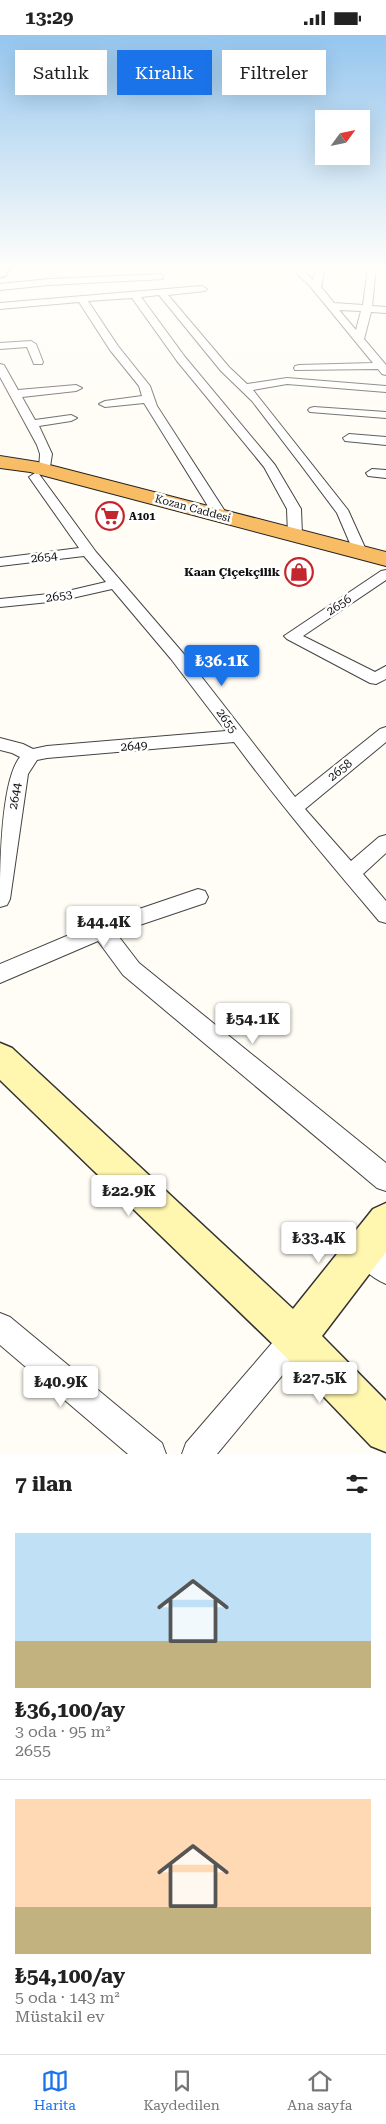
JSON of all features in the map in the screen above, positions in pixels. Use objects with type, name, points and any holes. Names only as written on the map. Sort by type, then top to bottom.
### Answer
[{"type":"highway","name":"Kozan Caddesi","points":[[0,462],[386,559]]},
{"type":"highway","name":"Kozan Caddesi","points":[[0,475],[40,473],[57,481],[386,568]]},
{"type":"main road","points":[[0,1059],[294,1338],[386,1431]]},
{"type":"main road","points":[[294,1338],[379,1248]]},
{"type":"street","points":[[105,334],[144,386],[160,421],[221,516]]},
{"type":"street","points":[[163,334],[181,359],[269,465],[294,509],[295,535]]},
{"type":"street","points":[[196,334],[213,355],[256,399],[343,513],[360,552]]},
{"type":"street","points":[[354,334],[383,369]]},
{"type":"street","points":[[359,340],[360,334]]},
{"type":"street","points":[[0,346],[31,344],[38,362]]},
{"type":"street","points":[[0,367],[32,424],[46,454],[40,473]]},
{"type":"street","points":[[299,368],[383,369]]},
{"type":"street","points":[[245,388],[287,381],[386,389]]},
{"type":"street","points":[[16,394],[76,388]]},
{"type":"street","points":[[105,404],[149,399]]},
{"type":"street","points":[[314,410],[386,415]]},
{"type":"street","points":[[32,424],[71,418]]},
{"type":"street","points":[[350,438],[386,441]]},
{"type":"street","name":"2655","points":[[40,473],[88,551],[232,725],[238,736],[294,808],[386,915]]},
{"type":"street","points":[[372,473],[386,474]]},
{"type":"street","name":"2654","points":[[0,562],[88,551]]},
{"type":"street","name":"2656","points":[[381,675],[292,636],[386,573]]},
{"type":"street","name":"2653","points":[[0,603],[60,597],[117,584]]},
{"type":"street","name":"2658","points":[[294,808],[386,733]]},
{"type":"street","name":"2649","points":[[31,756],[48,752],[157,745],[238,736]]},
{"type":"street","points":[[0,745],[17,748],[31,756]]},
{"type":"street","name":"2644","points":[[0,899],[19,774],[23,765],[31,756]]},
{"type":"street","points":[[350,874],[386,842]]},
{"type":"street","points":[[0,974],[102,930],[198,897]]},
{"type":"street","points":[[102,930],[131,969],[386,1179]]},
{"type":"street","points":[[0,1327],[151,1454]]},
{"type":"street","points":[[197,1454],[294,1338]]},
{"type":"place","name":"A101","points":[[110,516]]},
{"type":"place","name":"Kaan Çiçekçilik","points":[[299,572]]}]
